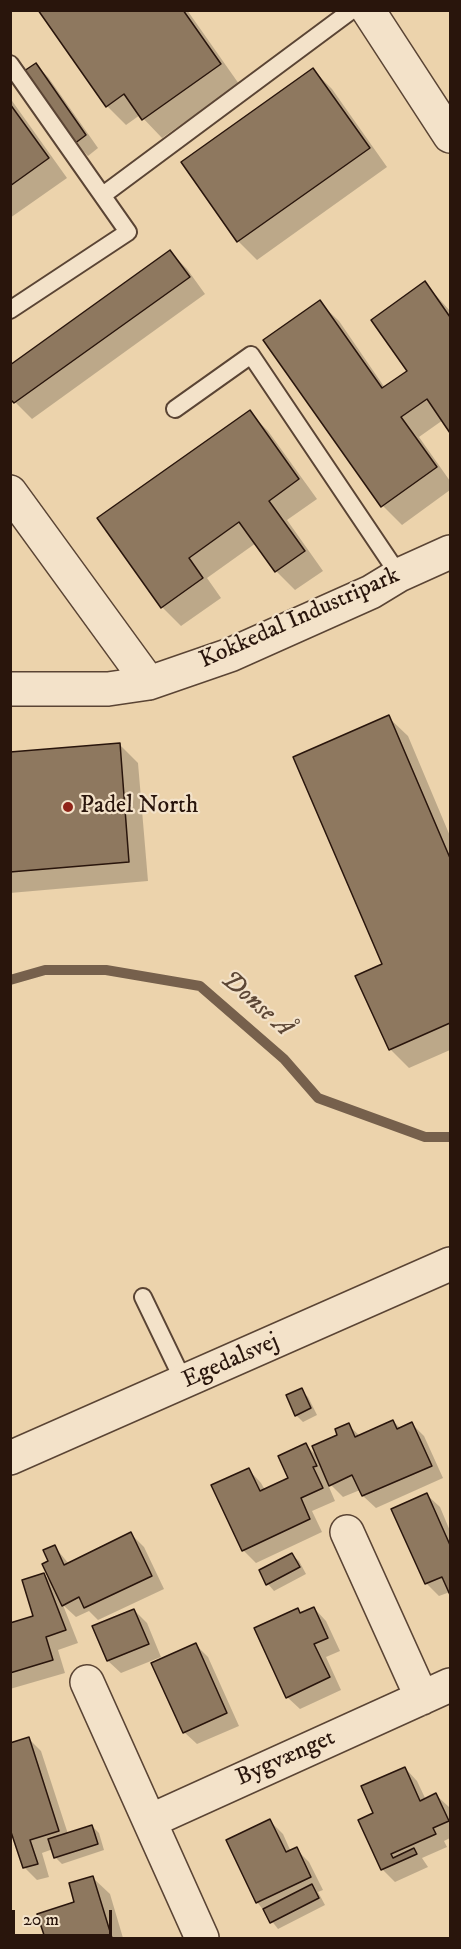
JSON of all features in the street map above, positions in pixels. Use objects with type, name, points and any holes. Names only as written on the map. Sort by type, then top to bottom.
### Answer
[{"type":"street","points":[[368,10],[450,136]]},
{"type":"street","points":[[10,492],[148,683]]},
{"type":"street","name":"Kokkedal Industripark","points":[[10,689],[108,689],[148,683],[230,655],[371,592],[399,575],[450,552]]},
{"type":"street","name":"Egedalsvej","points":[[10,1458],[450,1264]]},
{"type":"street","name":"Bygvænget","points":[[150,1821],[436,1692],[347,1532]]},
{"type":"street","points":[[87,1682],[202,1938]]},
{"type":"lane","points":[[103,195],[352,10]]},
{"type":"lane","points":[[10,64],[128,232],[10,310]]},
{"type":"lane","points":[[174,409],[251,355],[399,575]]},
{"type":"lane","points":[[143,1297],[184,1382]]},
{"type":"building","points":[[38,10],[183,10],[221,64],[142,120],[124,94],[106,107]]},
{"type":"building","points":[[36,63],[86,135],[74,144],[24,71]]},
{"type":"building","points":[[313,68],[370,148],[237,242],[181,162]]},
{"type":"building","points":[[10,104],[49,158],[10,186]]},
{"type":"building","points":[[170,250],[190,277],[14,403],[10,399],[10,365]]},
{"type":"building","points":[[425,281],[450,317],[450,433],[427,399],[401,417],[437,467],[381,507],[263,340],[320,300],[382,388],[407,371],[371,320]]},
{"type":"building","points":[[250,410],[299,479],[269,501],[305,551],[275,572],[239,522],[189,558],[203,578],[161,608],[97,518]]},
{"type":"building","points":[[389,715],[450,858],[450,1023],[389,1050],[355,976],[382,964],[293,757]]},
{"type":"building","name":"Padel North","points":[[120,743],[129,862],[10,872],[10,752]]},
{"type":"building","points":[[302,1388],[311,1408],[295,1416],[286,1395]]},
{"type":"building","points":[[393,1420],[397,1429],[412,1422],[432,1466],[362,1496],[352,1475],[329,1486],[312,1446],[337,1435],[335,1429],[349,1423],[355,1437]]},
{"type":"building","points":[[306,1443],[317,1466],[313,1467],[323,1488],[301,1498],[310,1519],[242,1551],[211,1485],[249,1468],[260,1491],[288,1478],[278,1456]]},
{"type":"building","points":[[427,1493],[450,1545],[450,1595],[442,1577],[425,1584],[391,1509]]},
{"type":"building","points":[[131,1532],[152,1576],[84,1608],[79,1597],[62,1606],[42,1564],[48,1561],[43,1550],[55,1545],[64,1565]]},
{"type":"building","points":[[292,1553],[300,1567],[266,1585],[259,1570]]},
{"type":"building","points":[[44,1573],[66,1630],[46,1637],[53,1660],[10,1673],[10,1623],[33,1616],[22,1580]]},
{"type":"building","points":[[314,1607],[328,1638],[314,1644],[330,1677],[286,1698],[254,1628],[298,1608],[300,1613]]},
{"type":"building","points":[[134,1609],[149,1644],[107,1661],[92,1626]]},
{"type":"building","points":[[196,1643],[227,1713],[183,1733],[151,1663]]},
{"type":"building","points":[[29,1737],[59,1831],[30,1840],[38,1864],[23,1868],[10,1829],[10,1743]]},
{"type":"building","points":[[405,1767],[420,1801],[436,1793],[449,1821],[433,1828],[436,1834],[391,1854],[393,1858],[414,1848],[417,1854],[381,1870],[358,1820],[373,1813],[361,1786]]},
{"type":"building","points":[[270,1819],[286,1852],[297,1847],[311,1877],[256,1903],[226,1840]]},
{"type":"building","points":[[92,1825],[98,1844],[54,1858],[48,1839]]},
{"type":"building","points":[[93,1876],[112,1938],[45,1938],[37,1914],[74,1902],[69,1883]]},
{"type":"building","points":[[312,1884],[319,1898],[270,1923],[263,1909]]},
{"type":"waterway","name":"Donse Å","points":[[10,980],[45,970],[106,970],[200,986],[284,1059],[318,1098],[425,1137],[450,1137]]},
{"type":"place","name":"Padel North","points":[[68,807]]}]
